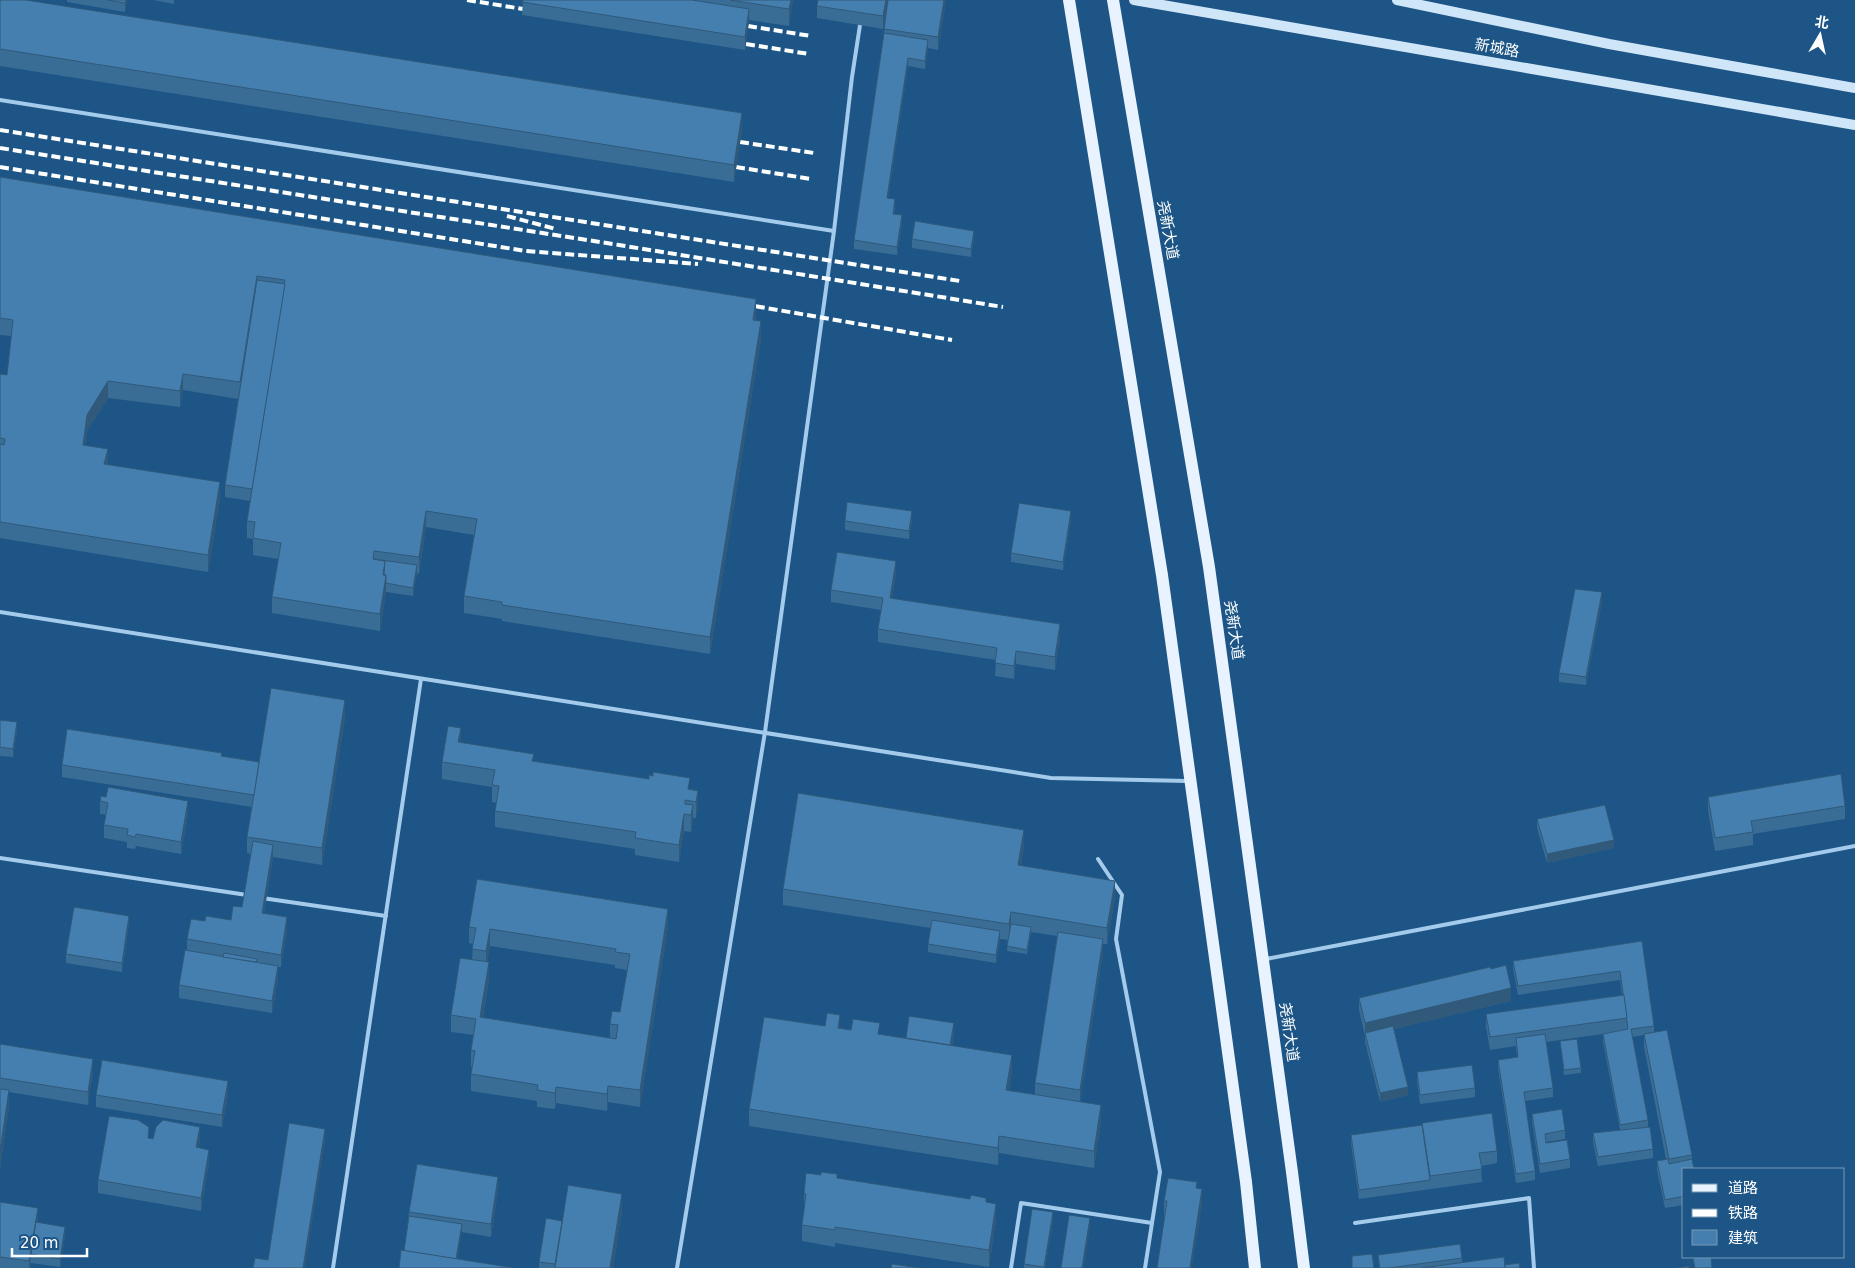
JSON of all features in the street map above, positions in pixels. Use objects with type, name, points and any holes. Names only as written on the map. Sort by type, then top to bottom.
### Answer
[{"type":"main road","points":[[1069,0],[1162,575],[1246,1182],[1255,1268]]},
{"type":"main road","name":"尧新大道","points":[[1113,0],[1209,567],[1304,1268]]},
{"type":"main road","name":"新城路","points":[[1134,0],[1855,125]]},
{"type":"main road","name":"新城路","points":[[1398,0],[1609,44],[1855,88]]},
{"type":"lane","points":[[677,1268],[765,732],[834,231],[860,25]]},
{"type":"lane","points":[[0,100],[834,231]]},
{"type":"lane","points":[[0,612],[1051,778],[1190,781]]},
{"type":"lane","points":[[333,1268],[421,679]]},
{"type":"lane","points":[[1263,959],[1855,846]]},
{"type":"lane","points":[[0,858],[251,896]]},
{"type":"lane","points":[[1098,858],[1122,895],[1116,939],[1160,1172],[1145,1268]]},
{"type":"lane","points":[[260,897],[386,916]]},
{"type":"lane","points":[[1355,1223],[1528,1198],[1534,1268]]},
{"type":"lane","points":[[1011,1268],[1021,1203],[1152,1223]]},
{"type":"building","points":[[0,0],[26,0],[742,113],[734,165],[0,49]]},
{"type":"building","points":[[107,0],[126,0],[125,3]]},
{"type":"building","points":[[523,0],[692,0],[749,9],[745,37],[522,2]]},
{"type":"building","points":[[730,0],[791,0],[789,9]]},
{"type":"building","points":[[818,0],[886,0],[883,16],[817,6]]},
{"type":"building","points":[[888,0],[944,0],[938,37],[884,29]]},
{"type":"building","points":[[884,33],[928,40],[925,61],[908,58],[887,198],[895,199],[893,214],[902,215],[897,247],[854,240]]},
{"type":"building","points":[[0,177],[756,299],[753,320],[761,321],[710,637],[502,605],[502,602],[464,596],[477,519],[426,511],[419,557],[374,551],[373,559],[385,561],[383,575],[386,575],[380,614],[272,597],[281,543],[253,538],[255,522],[247,521],[285,280],[257,276],[240,382],[183,374],[180,391],[108,381],[87,415],[83,445],[108,449],[104,464],[220,482],[208,555],[0,522],[0,444],[4,445],[5,439],[0,438],[0,374],[7,375],[13,320],[0,318]]},
{"type":"building","points":[[915,221],[974,231],[971,249],[912,239]]},
{"type":"building","points":[[257,280],[285,284],[252,489],[225,485]]},
{"type":"building","points":[[847,502],[912,511],[909,531],[845,521]]},
{"type":"building","points":[[1019,503],[1071,511],[1063,562],[1011,553]]},
{"type":"building","points":[[837,552],[896,561],[890,598],[1060,624],[1055,657],[1016,651],[1014,666],[995,663],[997,648],[878,629],[883,598],[831,590]]},
{"type":"building","points":[[374,559],[417,565],[413,588],[386,583],[386,575],[384,575],[385,561]]},
{"type":"building","points":[[1575,589],[1602,592],[1586,677],[1559,673]]},
{"type":"building","points":[[271,688],[345,700],[322,848],[247,837]]},
{"type":"building","points":[[0,720],[17,722],[13,749],[0,747]]},
{"type":"building","points":[[448,726],[461,728],[458,742],[534,754],[532,761],[649,779],[649,775],[653,776],[653,772],[690,778],[688,789],[698,791],[696,802],[685,800],[685,804],[693,805],[691,815],[684,814],[679,845],[635,838],[636,832],[495,811],[499,786],[492,785],[495,770],[442,762]]},
{"type":"building","points":[[67,729],[222,753],[221,756],[259,762],[254,795],[62,765]]},
{"type":"building","points":[[1841,774],[1845,806],[1751,821],[1753,832],[1715,838],[1708,797]]},
{"type":"building","points":[[108,787],[188,801],[181,842],[136,834],[135,837],[127,835],[128,829],[104,825],[108,803],[100,801],[101,796],[106,797]]},
{"type":"building","points":[[798,793],[1024,830],[1018,865],[1115,881],[1107,928],[1011,912],[1009,924],[783,889]]},
{"type":"building","points":[[1605,805],[1614,840],[1547,854],[1537,819]]},
{"type":"building","points":[[253,841],[273,845],[262,913],[287,917],[281,955],[187,939],[191,919],[205,921],[206,916],[231,920],[233,906],[242,907]]},
{"type":"building","points":[[477,879],[668,909],[640,1090],[608,1086],[607,1094],[556,1087],[555,1093],[537,1090],[538,1085],[471,1074],[475,1051],[471,1050],[476,1019],[451,1015],[460,958],[489,962],[480,1017],[616,1039],[618,1025],[610,1024],[612,1011],[620,1012],[630,954],[615,952],[616,949],[490,929],[486,951],[472,949],[476,928],[469,927]]},
{"type":"building","points":[[74,907],[129,916],[122,963],[66,954]]},
{"type":"building","points":[[932,920],[1000,931],[996,955],[928,944]]},
{"type":"building","points":[[1011,924],[1031,927],[1027,950],[1007,946]]},
{"type":"building","points":[[1058,932],[1103,939],[1080,1090],[1035,1083]]},
{"type":"building","points":[[1642,941],[1654,1026],[1631,1029],[1648,1120],[1620,1125],[1603,1034],[1628,1029],[1620,971],[1518,986],[1513,961]]},
{"type":"building","points":[[185,950],[278,966],[272,1001],[179,985]]},
{"type":"building","points":[[224,953],[257,959],[256,962],[223,957]]},
{"type":"building","points":[[1506,965],[1511,988],[1365,1023],[1359,998],[1490,967],[1491,969]]},
{"type":"building","points":[[1624,995],[1627,1018],[1490,1037],[1486,1014]]},
{"type":"building","points":[[827,1013],[840,1015],[838,1028],[851,1030],[853,1019],[880,1023],[878,1034],[1012,1055],[1006,1090],[1101,1105],[1094,1151],[999,1136],[998,1148],[749,1109],[764,1017],[825,1026]]},
{"type":"building","points":[[909,1016],[954,1023],[950,1045],[906,1038]]},
{"type":"building","points":[[1393,1026],[1408,1087],[1380,1093],[1365,1033]]},
{"type":"building","points":[[1667,1030],[1692,1155],[1669,1159],[1644,1034]]},
{"type":"building","points":[[1545,1034],[1553,1088],[1524,1092],[1535,1171],[1516,1174],[1498,1060],[1518,1057],[1516,1038]]},
{"type":"building","points":[[1577,1039],[1581,1068],[1564,1070],[1560,1041]]},
{"type":"building","points":[[0,1044],[93,1059],[88,1092],[0,1078]]},
{"type":"building","points":[[102,1060],[228,1081],[222,1115],[96,1095]]},
{"type":"building","points":[[1472,1065],[1475,1088],[1420,1095],[1417,1072]]},
{"type":"building","points":[[0,1089],[9,1090],[0,1151]]},
{"type":"building","points":[[1562,1109],[1565,1130],[1545,1134],[1546,1143],[1567,1140],[1570,1159],[1540,1164],[1532,1114]]},
{"type":"building","points":[[1492,1113],[1497,1151],[1479,1153],[1482,1169],[1430,1176],[1422,1123]]},
{"type":"building","points":[[109,1116],[138,1120],[149,1127],[148,1138],[153,1139],[156,1127],[163,1120],[200,1127],[196,1147],[209,1150],[201,1198],[98,1180]]},
{"type":"building","points":[[289,1123],[325,1129],[303,1268],[253,1268],[255,1258],[268,1260]]},
{"type":"building","points":[[1422,1125],[1430,1180],[1359,1190],[1351,1135]]},
{"type":"building","points":[[1650,1127],[1653,1149],[1598,1157],[1593,1133]]},
{"type":"building","points":[[1668,1159],[1669,1164],[1692,1159],[1694,1168],[1682,1168],[1682,1196],[1665,1200],[1657,1161]]},
{"type":"building","points":[[417,1164],[498,1177],[491,1224],[409,1212]]},
{"type":"building","points":[[821,1172],[837,1174],[837,1178],[970,1199],[971,1195],[986,1198],[986,1202],[996,1204],[989,1250],[835,1227],[835,1230],[802,1225],[806,1194],[804,1193],[806,1173],[821,1175]]},
{"type":"building","points":[[1168,1178],[1197,1182],[1196,1188],[1202,1189],[1190,1268],[1157,1268],[1167,1201],[1164,1201]]},
{"type":"building","points":[[568,1185],[622,1194],[610,1268],[555,1268]]},
{"type":"building","points":[[0,1202],[38,1208],[29,1261],[0,1257]]},
{"type":"building","points":[[1032,1209],[1053,1212],[1044,1267],[1024,1264]]},
{"type":"building","points":[[1069,1215],[1090,1218],[1082,1268],[1061,1268]]},
{"type":"building","points":[[409,1216],[462,1224],[456,1259],[404,1251]]},
{"type":"building","points":[[546,1218],[562,1221],[555,1264],[539,1262]]},
{"type":"building","points":[[36,1222],[65,1227],[60,1259],[31,1254]]},
{"type":"building","points":[[1460,1244],[1462,1258],[1380,1268],[1378,1255]]},
{"type":"building","points":[[401,1250],[515,1268],[399,1268]]},
{"type":"building","points":[[1372,1254],[1374,1268],[1352,1268],[1352,1256]]},
{"type":"building","points":[[1504,1257],[1505,1268],[1421,1268]]},
{"type":"building","points":[[1693,1258],[1711,1258],[1712,1268],[1695,1268]]},
{"type":"building","points":[[1519,1263],[1520,1268],[1505,1268],[1505,1265]]},
{"type":"building","points":[[892,1264],[920,1268],[891,1268]]},
{"type":"railway","points":[[467,0],[523,9]]},
{"type":"railway","points":[[748,26],[811,36]]},
{"type":"railway","points":[[746,44],[809,54]]},
{"type":"railway","points":[[0,130],[960,281]]},
{"type":"railway","points":[[740,142],[814,153]]},
{"type":"railway","points":[[0,148],[1003,307]]},
{"type":"railway","points":[[0,167],[526,251],[698,264]]},
{"type":"railway","points":[[736,167],[811,179]]},
{"type":"railway","points":[[507,216],[556,229]]},
{"type":"railway","points":[[743,304],[952,340]]}]
